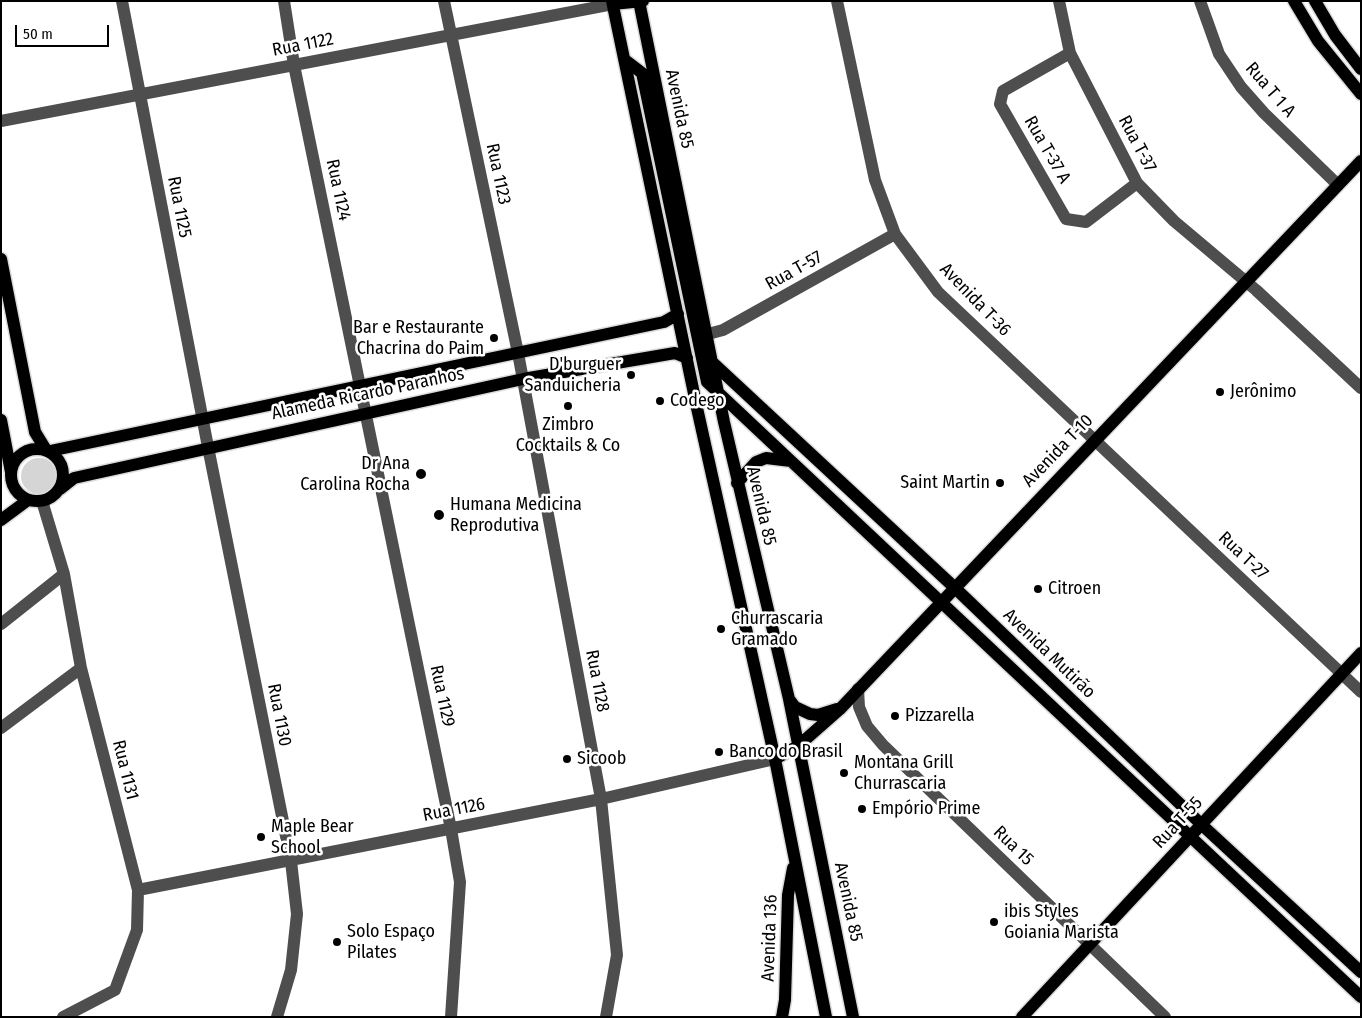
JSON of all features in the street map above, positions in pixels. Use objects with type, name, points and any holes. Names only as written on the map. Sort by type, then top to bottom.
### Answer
[{"type":"main road","points":[[1294,1],[1318,41],[1361,94]]},
{"type":"main road","points":[[1315,1],[1335,35],[1361,69]]},
{"type":"main road","points":[[640,2],[613,2],[687,358],[775,759],[826,1017]]},
{"type":"main road","name":"Avenida 85","points":[[640,2],[737,483],[789,699],[853,1017]]},
{"type":"main road","points":[[625,60],[642,73],[707,382],[719,394]]},
{"type":"main road","name":"Avenida T-10","points":[[775,759],[798,746],[840,709],[954,587],[1251,286],[1361,161]]},
{"type":"main road","points":[[1,259],[35,432],[48,451],[61,464],[64,472],[60,489],[49,498],[42,501],[28,500],[18,493],[12,484],[8,475],[1,420]]},
{"type":"main road","name":"Alameda Ricardo Paranhos","points":[[48,451],[664,322],[678,314]]},
{"type":"main road","name":"Alameda Ricardo Paranhos","points":[[60,489],[74,478],[366,412],[523,379],[675,353],[687,358]]},
{"type":"main road","name":"Avenida Mutirão","points":[[714,363],[1361,972]]},
{"type":"main road","name":"Avenida Mutirão","points":[[719,394],[1361,997]]},
{"type":"main road","points":[[8,475],[15,461],[23,452],[34,449],[48,451]]},
{"type":"main road","points":[[737,483],[756,462],[766,458],[791,462]]},
{"type":"main road","points":[[1,520],[28,500]]},
{"type":"main road","name":"Rua T-55","points":[[1022,1017],[1361,653]]},
{"type":"main road","points":[[789,699],[795,707],[810,714],[840,709]]},
{"type":"main road","name":"Avenida 136","points":[[782,1017],[785,1000],[788,895],[795,861]]},
{"type":"street","name":"Rua 1125","points":[[122,1],[202,419]]},
{"type":"street","name":"Rua 1124","points":[[284,1],[294,65],[360,385]]},
{"type":"street","name":"Rua 1123","points":[[444,1],[518,353]]},
{"type":"street","name":"Avenida T-36","points":[[837,1],[875,180],[895,234],[938,292],[1097,443]]},
{"type":"street","name":"Rua T-37","points":[[1059,1],[1070,53],[1137,183],[1174,221],[1251,286],[1361,388]]},
{"type":"street","name":"Rua T 1 A","points":[[1200,1],[1220,54],[1241,88],[1338,185]]},
{"type":"street","name":"Rua 1122","points":[[1,121],[139,96],[613,2]]},
{"type":"street","name":"Rua T-37 A","points":[[1070,53],[1003,91],[1000,104],[1066,220],[1086,222],[1137,183]]},
{"type":"street","name":"Rua T-57","points":[[708,334],[723,330],[895,234]]},
{"type":"street","name":"Rua 1128","points":[[518,353],[602,799],[617,955],[606,1017]]},
{"type":"street","name":"Rua 1129","points":[[360,385],[451,829],[460,882],[451,1017]]},
{"type":"street","name":"Rua 1130","points":[[202,419],[291,861],[297,914],[291,970],[277,1017]]},
{"type":"street","name":"Rua T-27","points":[[1097,443],[1361,692]]},
{"type":"street","name":"Rua 1131","points":[[42,501],[64,574],[81,668],[138,890],[138,930],[114,990],[81,1010],[63,1017]]},
{"type":"street","points":[[1,624],[64,574]]},
{"type":"street","points":[[1,728],[81,668]]},
{"type":"street","name":"Rua 15","points":[[858,689],[859,707],[868,726],[883,745],[1165,1017]]},
{"type":"street","name":"Rua 1126","points":[[138,890],[602,799],[775,759]]},
{"type":"shaded area","points":[[39,458],[46,459],[52,463],[56,469],[56,483],[52,489],[46,493],[39,494],[32,493],[26,489],[22,483],[21,476],[22,469],[26,463],[32,459]]},
{"type":"place","name":"Bar e Restaurante Chacrina do Paim","points":[[494,338]]},
{"type":"place","name":"D'burguer Sanduicheria","points":[[631,375]]},
{"type":"place","name":"Jerônimo","points":[[1220,392]]},
{"type":"place","name":"Codego","points":[[660,401]]},
{"type":"place","name":"Zimbro Cocktails & Co","points":[[568,406]]},
{"type":"place","name":"Dr Ana Carolina Rocha","points":[[421,474]]},
{"type":"place","name":"Saint Martin","points":[[1000,483]]},
{"type":"place","name":"Humana Medicina Reprodutiva","points":[[439,515]]},
{"type":"place","name":"Citroen","points":[[1038,589]]},
{"type":"place","name":"Churrascaria Gramado","points":[[721,629]]},
{"type":"place","name":"Pizzarella","points":[[895,716]]},
{"type":"place","name":"Banco do Brasil","points":[[719,752]]},
{"type":"place","name":"Sicoob","points":[[567,759]]},
{"type":"place","name":"Montana Grill Churrascaria","points":[[844,773]]},
{"type":"place","name":"Empório Prime","points":[[862,809]]},
{"type":"place","name":"Maple Bear School","points":[[261,837]]},
{"type":"place","name":"ibis Styles Goiania Marista","points":[[994,922]]},
{"type":"place","name":"Solo Espaço Pilates","points":[[337,942]]}]
